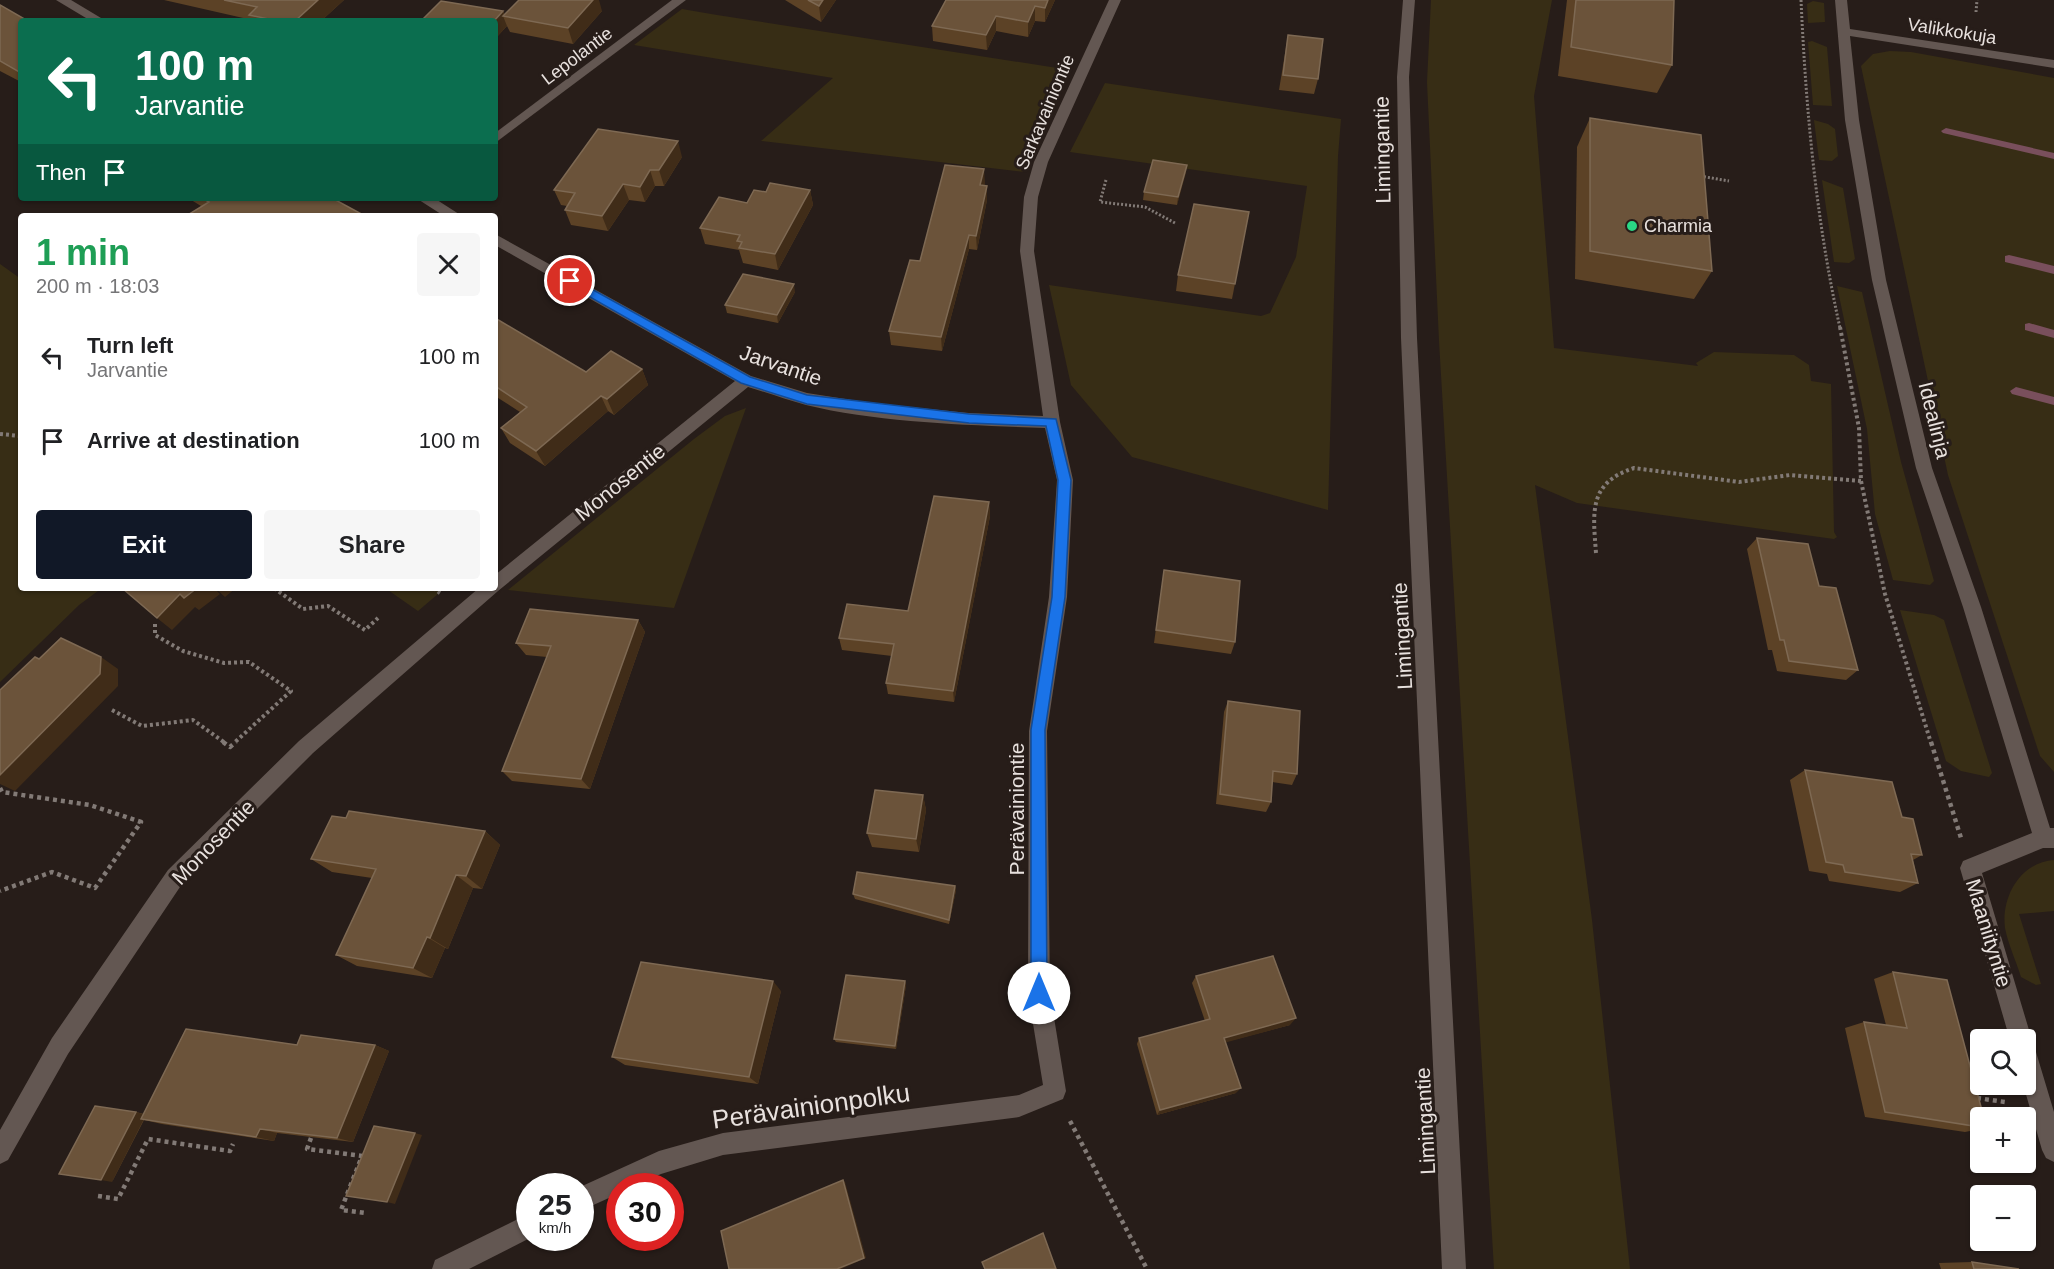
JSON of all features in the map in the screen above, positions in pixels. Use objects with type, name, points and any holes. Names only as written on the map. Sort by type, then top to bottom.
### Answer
[{"type":"street","points":[[62,0],[95,18]]},
{"type":"street","name":"Lepolantie","points":[[498,137],[680,0]]},
{"type":"street","name":"Sarkavainiontie","points":[[1052,422],[1027,251],[1030,197],[1041,162],[1115,0]]},
{"type":"street","name":"Limingantie","points":[[1408,0],[1403,77],[1409,338],[1454,1269]]},
{"type":"street","name":"Idealinja","points":[[1841,0],[1852,120],[1879,280],[1924,468],[2048,838]]},
{"type":"street","name":"Valikkokuja","points":[[1845,32],[2054,64]]},
{"type":"street","points":[[428,201],[450,213]]},
{"type":"street","name":"Jarvantie","points":[[498,240],[746,380],[807,399],[871,409],[969,419],[1052,422]]},
{"type":"street","name":"Monosentie","points":[[498,583],[746,380]]},
{"type":"street","name":"Perävainiontie","points":[[1052,422],[1065,480],[1058,597],[1038,730],[1039,993],[1055,1091]]},
{"type":"street","name":"Monosentie","points":[[0,1152],[60,1046],[175,877],[306,747],[488,591]]},
{"type":"street","name":"Maaniityntie","points":[[2018,1029],[1970,868],[2048,838]]},
{"type":"street","points":[[2036,1090],[2054,1150]]},
{"type":"street","name":"Perävainionpolku","points":[[594,1193],[658,1163],[723,1144],[1019,1106],[1055,1091]]},
{"type":"street","points":[[444,1269],[516,1232]]},
{"type":"path","points":[[1801,0],[1806,111],[1813,170],[1828,273],[1856,408],[1861,481],[1885,594],[1970,868]]},
{"type":"path","points":[[1976,12],[1977,0]]},
{"type":"path","points":[[1696,176],[1729,181]]},
{"type":"path","points":[[1106,180],[1101,202],[1146,207],[1175,223]]},
{"type":"path","points":[[0,434],[18,436]]},
{"type":"path","points":[[1596,553],[1593,511],[1596,493],[1621,471],[1634,468],[1739,482],[1790,475],[1861,481]]},
{"type":"path","points":[[278,591],[303,609],[328,606],[365,630],[378,618]]},
{"type":"path","points":[[112,710],[142,726],[193,720],[230,747],[291,691],[249,662],[224,663],[183,651],[155,635],[154,624]]},
{"type":"path","points":[[0,788],[2,792],[90,805],[141,822],[95,888],[52,872],[0,891]]},
{"type":"path","points":[[1055,1091],[1147,1269]]},
{"type":"path","points":[[1966,1096],[2041,1107]]},
{"type":"path","points":[[311,1138],[307,1149],[362,1156],[340,1210],[365,1213]]},
{"type":"path","points":[[98,1196],[118,1199],[148,1139],[230,1151],[233,1144]]},
{"type":"shaded area","points":[[1431,0],[1552,0],[1534,96],[1554,348],[1698,366],[1696,363],[1714,352],[1794,355],[1809,365],[1811,381],[1831,384],[1834,532],[1837,537],[1834,539],[1577,503],[1535,485],[1592,920],[1630,1269],[1494,1269],[1439,341],[1427,82]]},
{"type":"shaded area","points":[[1813,1],[1824,3],[1825,22],[1808,23],[1807,4]]},
{"type":"shaded area","points":[[682,9],[1070,70],[1025,172],[761,141],[833,78],[634,45]]},
{"type":"shaded area","points":[[1812,41],[1827,47],[1832,106],[1813,105],[1808,42]]},
{"type":"shaded area","points":[[1890,51],[1911,52],[2054,78],[2054,772],[2040,756],[1948,475],[1861,66],[1873,54]]},
{"type":"shaded area","points":[[1105,83],[1341,119],[1328,510],[1132,457],[1071,385],[1049,285],[1261,316],[1270,313],[1296,257],[1307,186],[1070,152]]},
{"type":"shaded area","points":[[1814,120],[1828,124],[1835,129],[1838,156],[1832,161],[1819,160]]},
{"type":"shaded area","points":[[1822,180],[1843,188],[1855,259],[1849,263],[1834,262]]},
{"type":"shaded area","points":[[0,264],[18,277],[18,591],[98,591],[79,605],[0,682]]},
{"type":"shaded area","points":[[1837,286],[1862,292],[1901,462],[1934,581],[1930,585],[1893,580],[1875,514],[1867,429]]},
{"type":"shaded area","points":[[746,408],[674,608],[508,590],[694,439],[725,416]]},
{"type":"shaded area","points":[[389,591],[441,591],[418,611]]},
{"type":"shaded area","points":[[1900,610],[1934,615],[1944,620],[1992,773],[1989,777],[1961,771],[1946,761]]},
{"type":"shaded area","points":[[2054,860],[2054,911],[2019,914],[2041,984],[2036,985],[2021,977],[2006,934],[2006,904],[2010,893],[2023,874],[2042,862]]},
{"type":"building","points":[[224,0],[318,0],[298,18],[264,18],[249,15],[257,7]]},
{"type":"building","points":[[519,0],[593,0],[568,28],[503,16]]},
{"type":"building","points":[[808,0],[823,0],[819,6]]},
{"type":"building","points":[[946,0],[1048,0],[1045,8],[1035,6],[1028,22],[996,16],[986,35],[932,26]]},
{"type":"building","points":[[1576,0],[1674,0],[1672,65],[1571,47]]},
{"type":"building","points":[[441,1],[503,11],[497,18],[424,18]]},
{"type":"building","points":[[0,5],[23,18],[18,18],[18,71],[0,61]]},
{"type":"building","points":[[1288,35],[1323,39],[1318,79],[1283,75]]},
{"type":"building","name":"Charmia","points":[[1590,118],[1701,135],[1712,271],[1590,251]]},
{"type":"building","points":[[598,129],[678,141],[659,170],[650,170],[640,187],[623,184],[602,216],[565,210],[575,193],[554,190]]},
{"type":"building","points":[[1153,160],[1187,165],[1178,197],[1144,192]]},
{"type":"building","points":[[945,165],[984,169],[980,185],[987,186],[976,236],[969,235],[941,337],[889,331],[910,260],[920,261]]},
{"type":"building","points":[[770,183],[810,190],[775,254],[739,248],[742,242],[737,241],[740,235],[700,228],[719,197],[747,203],[754,190],[766,192]]},
{"type":"building","points":[[207,201],[338,201],[360,213],[191,213],[209,202]]},
{"type":"building","points":[[1194,204],[1249,212],[1235,284],[1178,275]]},
{"type":"building","points":[[743,274],[794,284],[777,315],[725,305]]},
{"type":"building","points":[[498,320],[586,372],[611,351],[642,369],[607,399],[601,396],[536,451],[501,428],[527,407],[498,388]]},
{"type":"building","points":[[934,496],[989,502],[953,691],[886,683],[894,644],[839,638],[847,604],[908,611]]},
{"type":"building","points":[[1757,538],[1808,544],[1819,586],[1836,588],[1858,670],[1789,661],[1784,640],[1780,640]]},
{"type":"building","points":[[1164,570],[1240,581],[1235,642],[1156,630]]},
{"type":"building","points":[[126,591],[193,591],[184,598],[180,594],[157,618]]},
{"type":"building","points":[[530,609],[638,620],[581,779],[502,771],[551,646],[516,643]]},
{"type":"building","points":[[61,638],[101,657],[100,674],[0,775],[0,690],[35,657],[39,659]]},
{"type":"building","points":[[1228,701],[1300,711],[1297,774],[1273,771],[1271,802],[1220,794]]},
{"type":"building","points":[[1805,770],[1892,782],[1902,817],[1913,819],[1922,855],[1911,854],[1918,883],[1845,872],[1843,865],[1826,862]]},
{"type":"building","points":[[875,790],[923,795],[916,839],[867,833]]},
{"type":"building","points":[[349,811],[485,831],[466,876],[456,875],[430,938],[427,937],[413,968],[336,955],[376,869],[311,859],[332,816],[346,818]]},
{"type":"building","points":[[857,872],[955,886],[949,920],[853,894]]},
{"type":"building","points":[[1273,956],[1296,1018],[1224,1038],[1241,1088],[1160,1110],[1139,1038],[1210,1019],[1196,976]]},
{"type":"building","points":[[641,962],[773,981],[749,1077],[612,1057]]},
{"type":"building","points":[[1893,972],[1947,980],[1970,1066],[1970,1095],[1978,1095],[1981,1107],[1970,1107],[1970,1125],[1885,1112],[1864,1022],[1907,1028]]},
{"type":"building","points":[[846,975],[905,981],[895,1046],[834,1039]]},
{"type":"building","points":[[186,1029],[297,1045],[301,1035],[375,1045],[337,1138],[260,1129],[256,1137],[141,1119]]},
{"type":"building","points":[[95,1106],[136,1112],[101,1180],[59,1174]]},
{"type":"building","points":[[374,1126],[415,1133],[387,1202],[346,1196]]},
{"type":"building","points":[[843,1180],[864,1258],[837,1269],[729,1269],[721,1231]]},
{"type":"building","points":[[1043,1233],[1056,1269],[985,1269],[982,1262]]},
{"type":"building","points":[[1972,1262],[2019,1269],[1974,1269]]},
{"type":"waterway","points":[[1946,131],[2054,156]]},
{"type":"waterway","points":[[2009,259],[2054,270]]},
{"type":"waterway","points":[[2029,327],[2054,334]]},
{"type":"waterway","points":[[2016,391],[2054,401]]},
{"type":"place","name":"Charmia","points":[[1632,226]]},
{"type":"route","points":[[570,281],[746,380],[807,399],[871,409],[969,419],[1052,422],[1065,480],[1058,597],[1038,730],[1039,993]]}]
